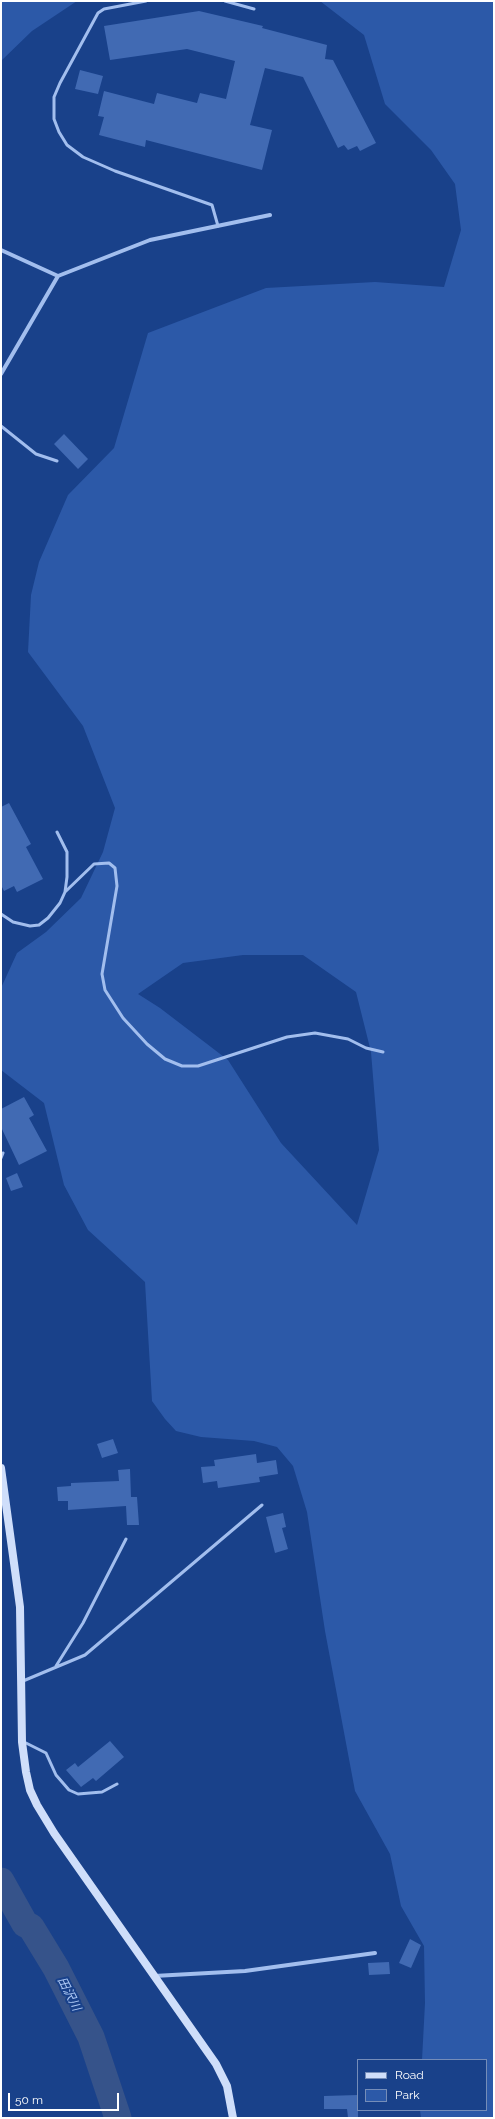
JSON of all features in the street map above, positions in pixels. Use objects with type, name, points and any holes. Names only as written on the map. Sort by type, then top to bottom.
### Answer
[{"type":"street","points":[[1,374],[58,276],[150,240],[270,214]]},
{"type":"street","points":[[1,250],[58,276]]},
{"type":"street","points":[[1,1468],[19,1602],[22,1742],[28,1784],[37,1805],[54,1833],[153,1976],[179,2010],[225,2080],[233,2118]]},
{"type":"street","points":[[153,1976],[245,1971],[376,1952]]},
{"type":"lane","points":[[146,1],[104,10],[98,13],[60,83],[54,98],[54,119],[59,132],[67,144],[84,157],[115,171],[212,205],[218,226]]},
{"type":"lane","points":[[225,1],[254,9]]},
{"type":"lane","points":[[1,426],[36,454],[57,461]]},
{"type":"lane","points":[[57,832],[67,852],[65,892]]},
{"type":"lane","points":[[1,914],[19,923],[30,926],[39,925],[54,912],[65,892],[94,864],[108,863],[115,868],[117,886],[102,974],[105,990],[123,1018],[147,1044],[165,1059],[182,1066],[198,1066],[287,1037],[315,1033],[348,1039],[366,1048],[383,1052]]},
{"type":"lane","points":[[1,1158],[3,1153]]},
{"type":"lane","points":[[21,1682],[85,1655],[262,1505]]},
{"type":"lane","points":[[56,1666],[83,1622],[126,1539]]},
{"type":"lane","points":[[22,1742],[46,1753],[56,1775],[69,1790],[78,1794],[102,1792],[117,1784]]},
{"type":"green space","points":[[1,1],[77,1],[32,31],[1,61]]},
{"type":"green space","points":[[320,1],[494,1],[494,2118],[421,2118],[420,2111],[487,2111],[487,2059],[422,2059],[425,2003],[424,1946],[401,1906],[390,1854],[355,1791],[325,1631],[307,1512],[293,1466],[277,1447],[254,1441],[201,1437],[176,1431],[165,1419],[152,1401],[145,1282],[88,1230],[64,1185],[44,1103],[1,1070],[1,988],[17,953],[46,932],[81,898],[103,852],[115,808],[83,726],[28,652],[31,595],[39,562],[68,495],[114,448],[148,333],[266,288],[375,282],[444,287],[461,230],[455,184],[431,150],[385,104],[364,35]],"holes":[[[243,955],[303,955],[356,992],[371,1052],[379,1150],[357,1225],[281,1143],[228,1060],[160,1008],[138,994],[183,963]]]},
{"type":"building","points":[[199,11],[263,26],[262,28],[327,45],[325,59],[333,60],[376,143],[360,151],[357,146],[348,150],[344,145],[338,148],[303,77],[265,68],[250,125],[272,130],[262,170],[146,140],[145,147],[99,135],[104,117],[98,116],[104,91],[154,104],[157,93],[197,103],[200,93],[226,99],[235,61],[187,49],[110,60],[104,26]]},
{"type":"building","points":[[80,70],[103,76],[98,94],[75,89]]},
{"type":"building","points":[[64,434],[88,459],[78,469],[54,444]]},
{"type":"building","points":[[9,803],[31,844],[26,847],[43,879],[17,892],[14,886],[4,891],[1,885],[1,807]]},
{"type":"building","points":[[24,1097],[34,1115],[29,1118],[47,1151],[19,1165],[1,1127],[1,1109]]},
{"type":"building","points":[[17,1173],[23,1187],[11,1191],[6,1178]]},
{"type":"building","points":[[113,1439],[118,1453],[102,1458],[97,1444]]},
{"type":"building","points":[[256,1454],[257,1463],[276,1460],[278,1474],[259,1477],[260,1482],[218,1488],[217,1481],[203,1483],[201,1467],[215,1466],[214,1460]]},
{"type":"building","points":[[130,1469],[131,1497],[137,1497],[139,1525],[127,1525],[126,1506],[68,1510],[68,1501],[58,1501],[57,1487],[71,1486],[71,1483],[119,1481],[118,1470]]},
{"type":"building","points":[[283,1513],[286,1527],[282,1528],[288,1549],[275,1553],[266,1517]]},
{"type":"building","points":[[110,1741],[124,1757],[96,1781],[93,1778],[81,1787],[66,1770],[75,1763],[78,1767]]},
{"type":"building","points":[[410,1939],[421,1945],[411,1968],[399,1963]]},
{"type":"building","points":[[389,1962],[390,1974],[369,1975],[368,1963]]},
{"type":"building","points":[[357,2095],[358,2118],[348,2118],[347,2109],[324,2109],[324,2096]]},
{"type":"waterway","name":"田沢川","points":[[1,1881],[25,1924],[31,1927],[56,1968],[91,2037],[118,2118]]}]
